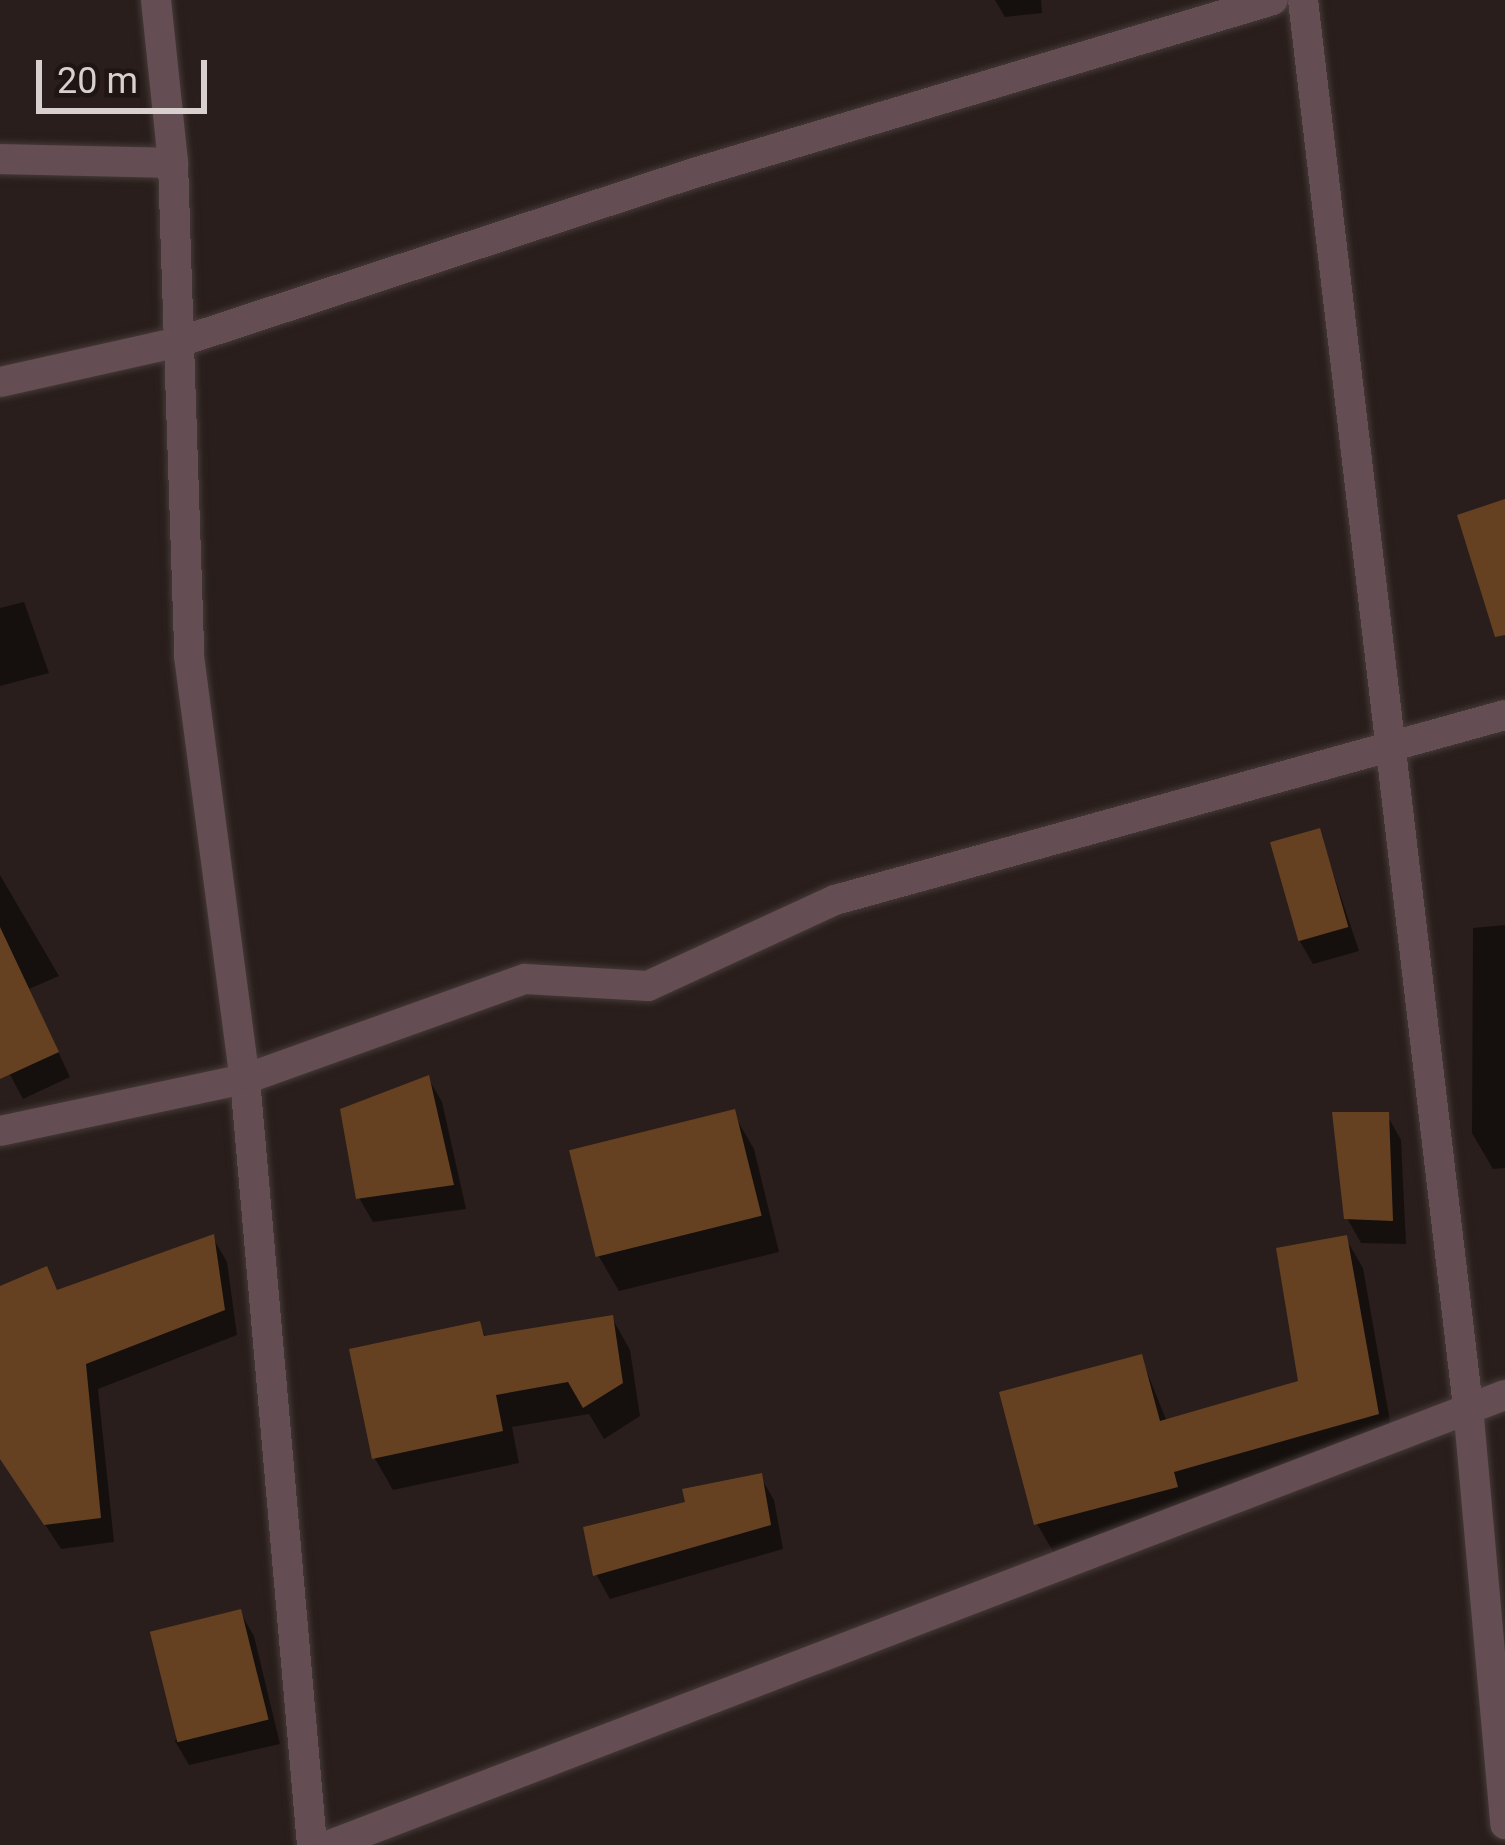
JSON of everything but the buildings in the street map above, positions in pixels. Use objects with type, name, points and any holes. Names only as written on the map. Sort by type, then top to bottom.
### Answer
[{"type":"street","points":[[155,0],[173,163],[189,656],[245,1079],[312,1845]]},
{"type":"street","points":[[0,382],[179,342],[694,173],[1274,0]]},
{"type":"street","points":[[1303,0],[1468,1406],[1505,1824]]},
{"type":"street","points":[[0,159],[173,163]]},
{"type":"street","points":[[0,1131],[245,1079],[525,979],[648,986],[835,900],[1388,752],[1505,715]]},
{"type":"street","points":[[330,1845],[1505,1395]]}]
